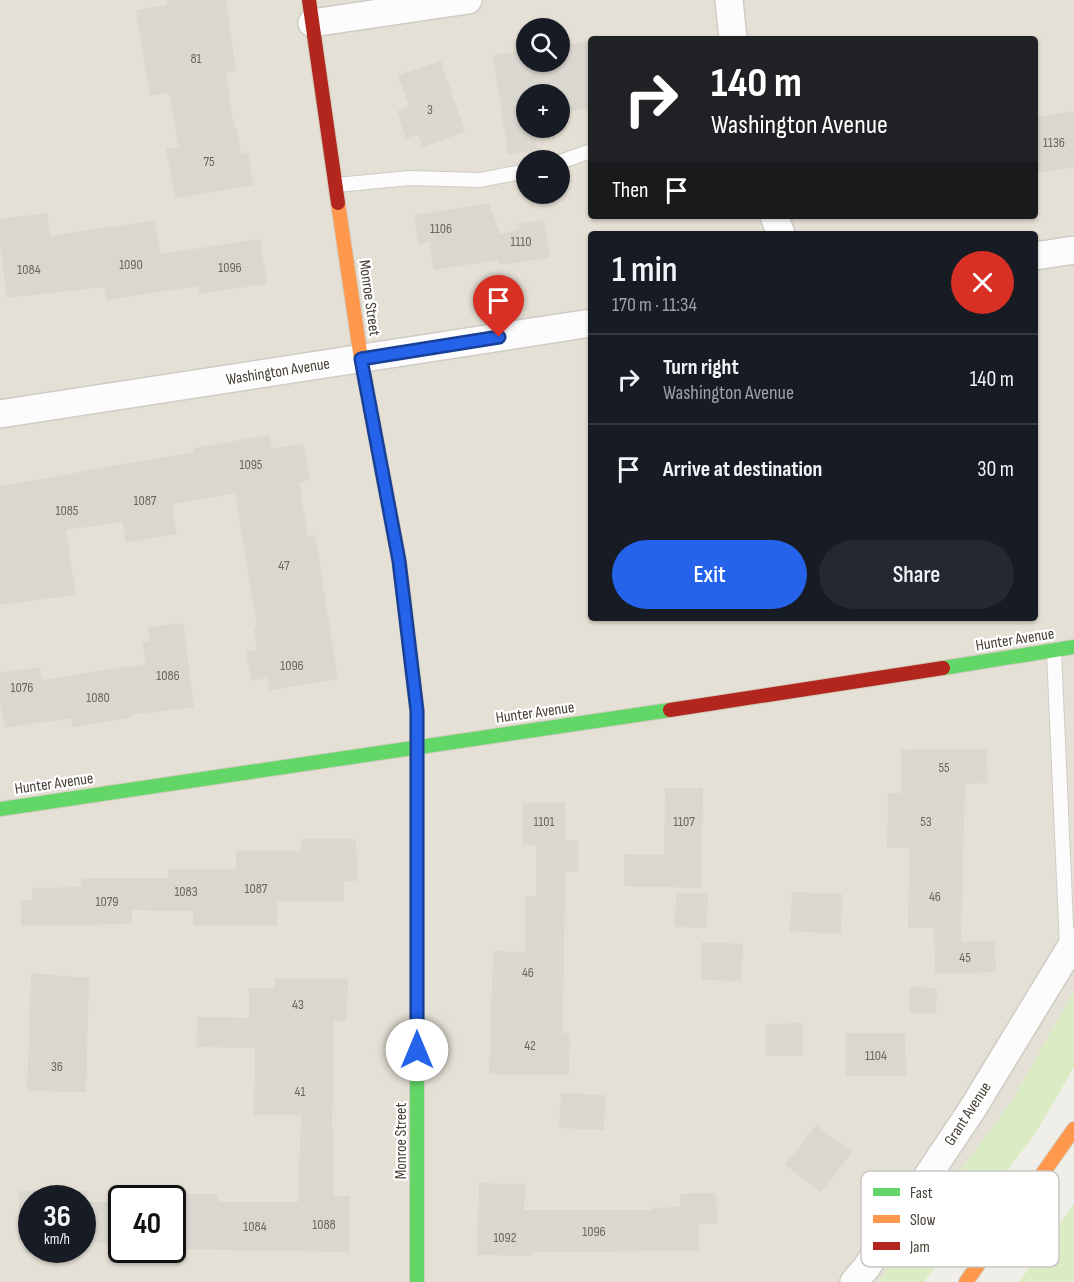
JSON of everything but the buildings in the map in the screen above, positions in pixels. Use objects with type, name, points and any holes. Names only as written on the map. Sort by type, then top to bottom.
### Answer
[{"type":"main road","name":"Monroe Street","points":[[310,12],[361,359],[399,561],[417,711],[417,1282]]},
{"type":"main road","name":"Hunter Avenue","points":[[0,809],[1074,647]]},
{"type":"main road","points":[[1044,1171],[1074,1129]]},
{"type":"main road","points":[[966,1282],[977,1267]]},
{"type":"street","points":[[310,12],[468,0]]},
{"type":"street","points":[[729,0],[733,36]]},
{"type":"street","points":[[1038,256],[1074,250]]},
{"type":"street","name":"Washington Avenue","points":[[0,414],[588,323]]},
{"type":"street","name":"Grant Avenue","points":[[931,1171],[973,1108],[1071,948]]},
{"type":"street","name":"Grant Avenue","points":[[854,1282],[867,1267]]},
{"type":"lane","points":[[570,158],[588,152]]},
{"type":"lane","points":[[336,185],[410,178],[480,180],[516,173]]},
{"type":"lane","points":[[1054,651],[1071,948]]},
{"type":"shaded area","points":[[0,0],[1074,0],[1074,991],[1013,1099],[960,1171],[861,1171],[861,1267],[889,1267],[878,1282],[0,1282]]},
{"type":"green space","points":[[1074,991],[1074,1067],[1035,1134],[1007,1171],[960,1171],[1013,1099]]},
{"type":"green space","points":[[1074,1203],[1074,1282],[1019,1282],[1029,1267],[1059,1267],[1059,1225]]},
{"type":"green space","points":[[889,1267],[935,1267],[924,1282],[878,1282]]},
{"type":"traffic: fast","points":[[404,599],[417,711],[417,1282]]},
{"type":"traffic: fast","points":[[943,668],[1074,647]]},
{"type":"traffic: fast","points":[[0,809],[670,710]]},
{"type":"traffic: slow","points":[[338,203],[361,359],[399,560],[404,599]]},
{"type":"traffic: slow","points":[[1044,1171],[1074,1129]]},
{"type":"traffic: slow","points":[[966,1282],[977,1267]]},
{"type":"traffic: jam","points":[[309,0],[338,203]]},
{"type":"traffic: jam","points":[[670,710],[943,668]]},
{"type":"route","points":[[417,1050],[417,711],[399,561],[361,359],[499,337]]}]
